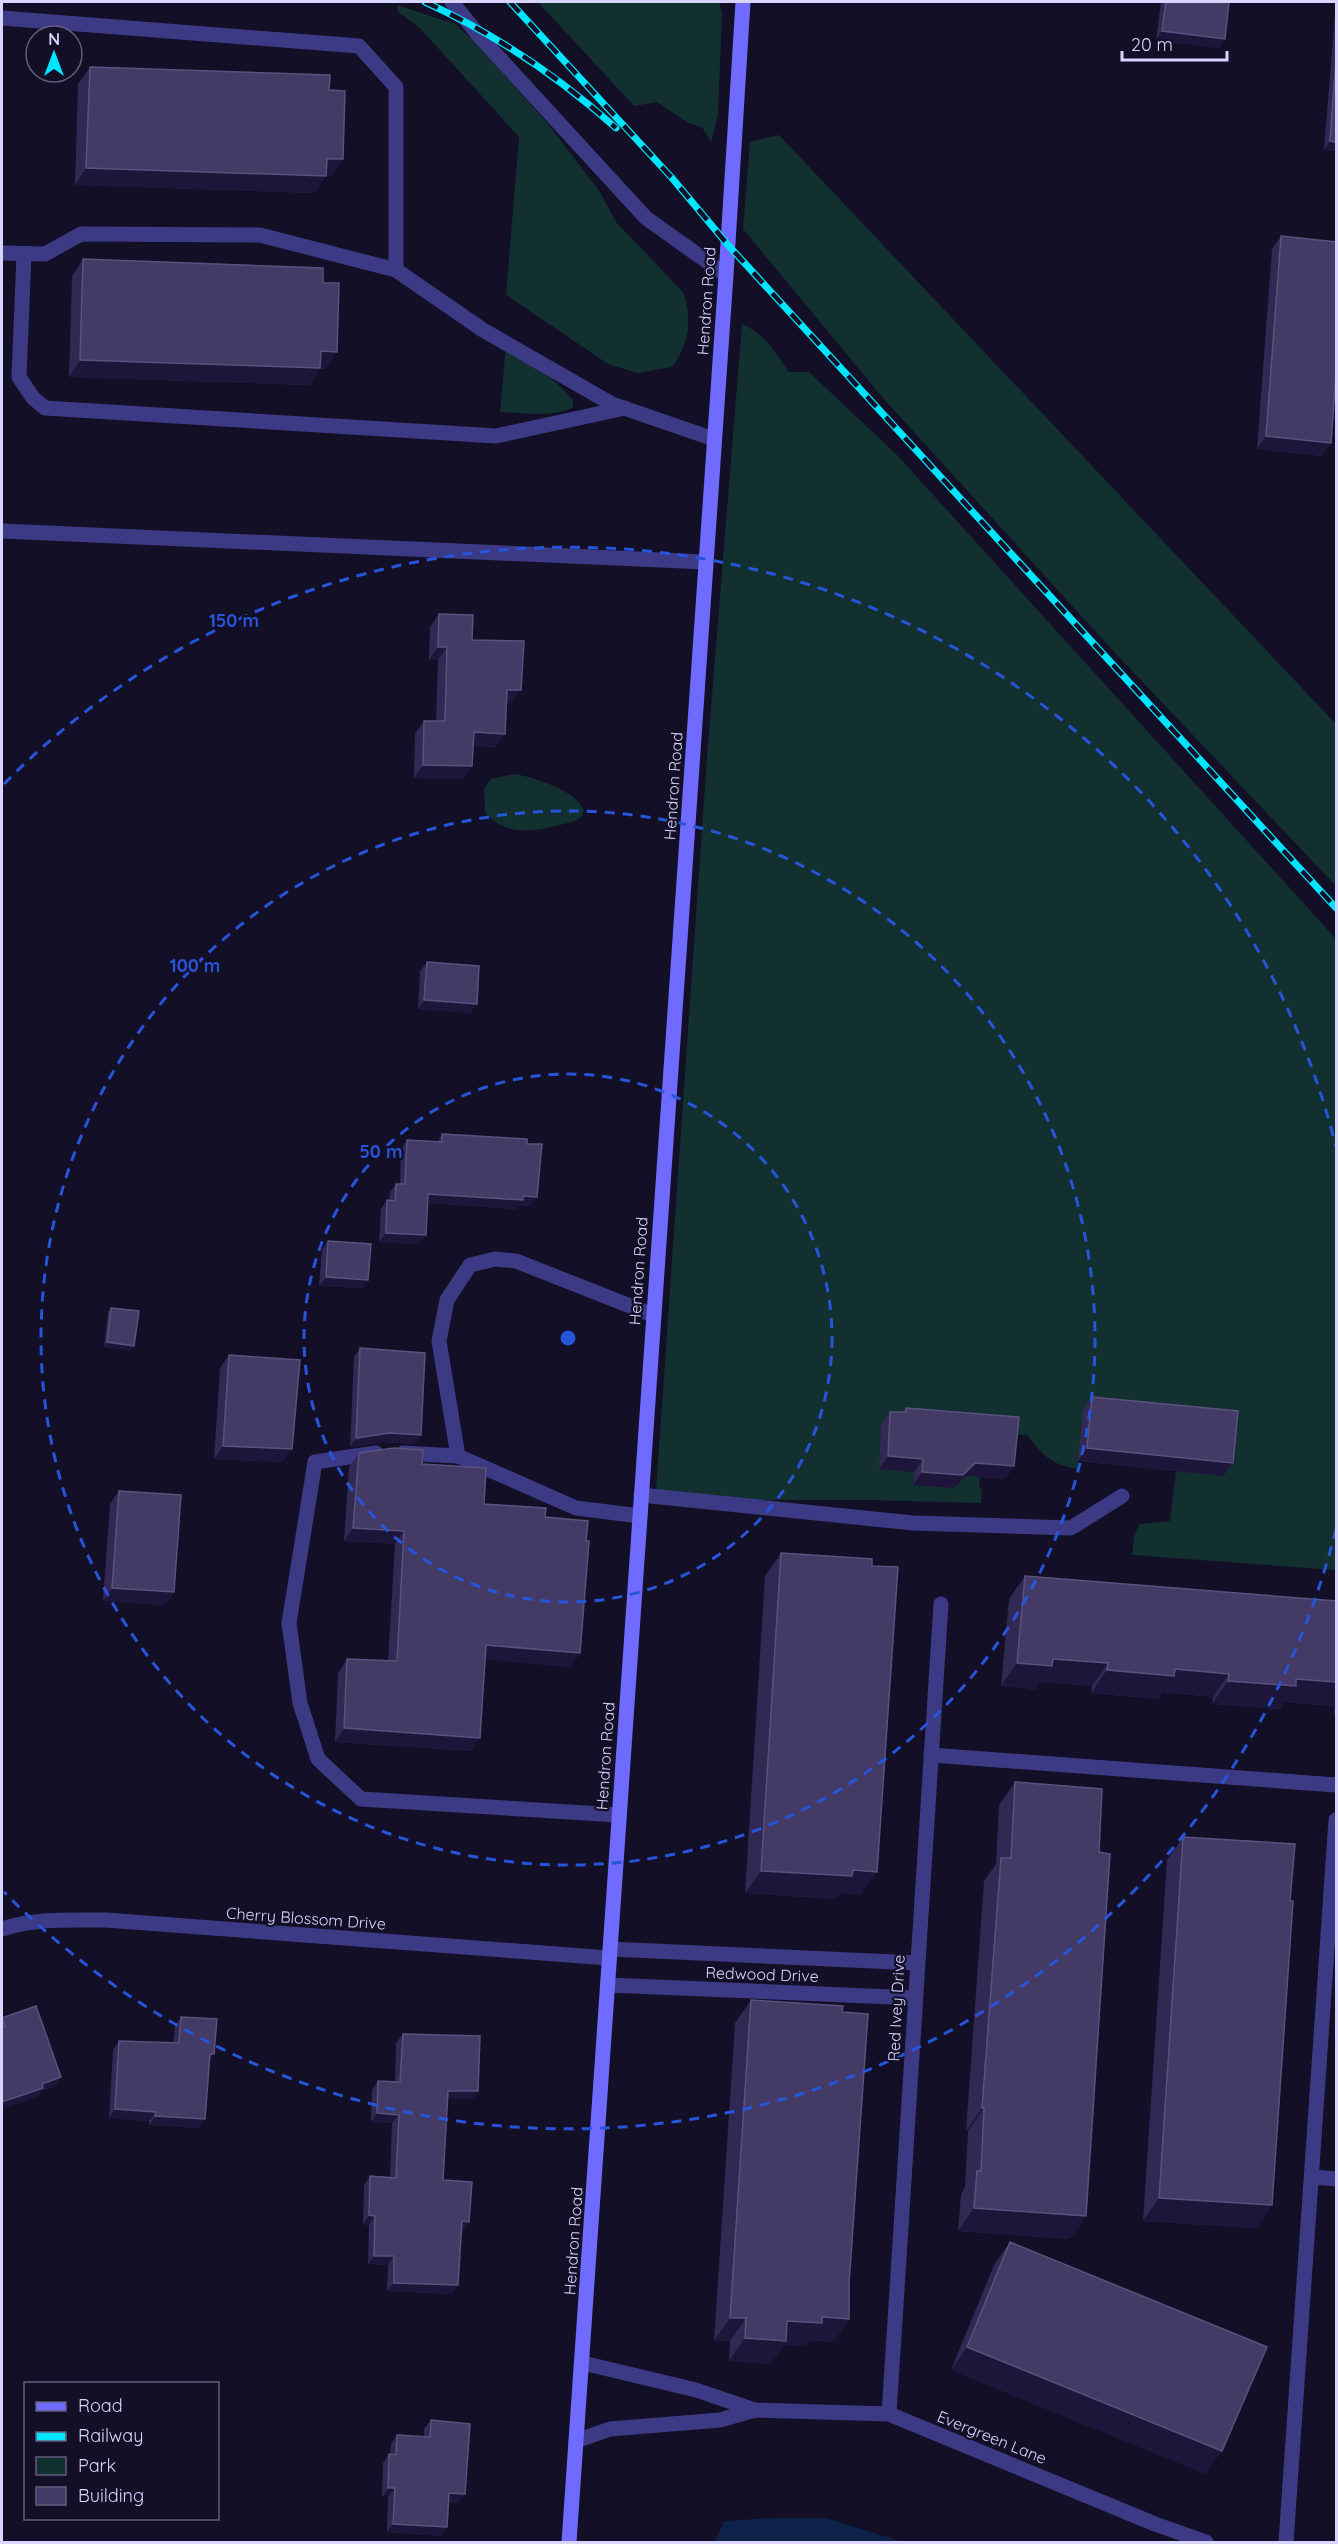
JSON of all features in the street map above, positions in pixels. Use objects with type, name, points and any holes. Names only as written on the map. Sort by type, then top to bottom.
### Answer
[{"type":"street","points":[[452,2],[480,37],[646,218],[726,275]]},
{"type":"street","name":"Hendron Road","points":[[569,2542],[743,2]]},
{"type":"street","points":[[2,18],[359,46],[396,87],[396,270]]},
{"type":"street","points":[[2,253],[45,255],[81,234],[260,235],[396,270],[483,330],[612,404],[714,439]]},
{"type":"street","points":[[24,254],[20,377],[33,398],[45,408],[496,436],[626,408]]},
{"type":"street","points":[[2,531],[706,562]]},
{"type":"street","points":[[458,1456],[439,1341],[447,1300],[470,1265],[495,1259],[516,1261],[653,1315]]},
{"type":"street","points":[[618,1815],[361,1799],[318,1759],[300,1703],[289,1623],[315,1462],[384,1452],[458,1456],[576,1508],[640,1516]]},
{"type":"street","points":[[641,1495],[913,1522],[1071,1528],[1122,1496]]},
{"type":"street","name":"Red Ivey Drive","points":[[889,2414],[941,1604]]},
{"type":"street","points":[[931,1755],[1336,1785]]},
{"type":"street","points":[[1286,2542],[1336,1820]]},
{"type":"street","name":"Cherry Blossom Drive","points":[[2,1929],[24,1922],[45,1920],[106,1920],[610,1953]]},
{"type":"street","name":"Redwood Drive","points":[[610,1953],[917,1963]]},
{"type":"street","name":"Redwood Drive","points":[[608,1985],[915,1998]]},
{"type":"street","points":[[1312,2177],[1336,2179]]},
{"type":"street","name":"Evergreen Lane","points":[[583,2363],[696,2390],[755,2410],[889,2414],[1166,2529],[1206,2542]]},
{"type":"street","name":"Evergreen Lane","points":[[576,2441],[610,2430],[720,2420],[755,2410]]},
{"type":"green space","points":[[538,2],[719,2],[722,14],[718,114],[711,142],[702,127],[688,123],[657,102],[634,106]]},
{"type":"green space","points":[[397,5],[455,24],[475,42],[549,125],[600,192],[616,222],[683,292],[688,312],[688,331],[678,359],[672,367],[637,373],[608,364],[506,295],[519,137],[419,27],[398,12]]},
{"type":"green space","points":[[779,135],[1336,724],[1336,886],[1116,654],[883,398],[743,229],[750,142]]},
{"type":"green space","points":[[742,324],[763,338],[789,372],[809,372],[897,455],[1336,939],[1336,1570],[1132,1555],[1134,1537],[1139,1524],[1170,1521],[1176,1471],[1223,1475],[1078,1461],[1077,1469],[1060,1465],[1048,1458],[1027,1435],[1009,1434],[879,1469],[914,1472],[913,1485],[947,1487],[966,1476],[980,1477],[981,1503],[748,1500],[656,1491],[707,757]]},
{"type":"green space","points":[[506,345],[557,384],[573,400],[573,407],[547,414],[500,412]]},
{"type":"green space","points":[[515,774],[533,778],[564,791],[580,804],[584,811],[582,816],[572,822],[530,830],[510,829],[493,820],[485,812],[484,789],[491,779]]},
{"type":"water","points":[[826,2518],[903,2542],[715,2542],[724,2521]]},
{"type":"building","points":[[1166,2],[1229,2],[1225,39],[1162,31]]},
{"type":"building","points":[[1336,59],[1336,142],[1330,141]]},
{"type":"building","points":[[90,67],[330,75],[329,90],[345,91],[343,159],[327,159],[326,176],[86,168]]},
{"type":"building","points":[[1281,236],[1336,242],[1336,373],[1331,443],[1266,436]]},
{"type":"building","points":[[83,259],[323,268],[323,283],[339,283],[337,352],[321,351],[320,368],[80,360]]},
{"type":"building","points":[[439,614],[473,615],[472,640],[524,641],[521,690],[507,690],[505,734],[474,732],[472,766],[423,765],[424,721],[445,721],[447,647],[438,647]]},
{"type":"building","points":[[427,962],[479,966],[477,1004],[424,1000]]},
{"type":"building","points":[[442,1134],[527,1139],[527,1144],[542,1144],[537,1197],[523,1196],[523,1200],[428,1194],[426,1235],[386,1233],[387,1200],[395,1201],[396,1184],[405,1184],[407,1140],[442,1142]]},
{"type":"building","points":[[328,1241],[371,1244],[368,1280],[326,1277]]},
{"type":"building","points":[[111,1308],[139,1311],[134,1346],[107,1342]]},
{"type":"building","points":[[360,1348],[425,1353],[421,1435],[389,1433],[356,1438]]},
{"type":"building","points":[[229,1355],[300,1360],[292,1449],[223,1446]]},
{"type":"building","points":[[1092,1397],[1238,1411],[1233,1463],[1087,1448]]},
{"type":"building","points":[[906,1408],[1019,1417],[1014,1466],[975,1463],[963,1475],[922,1472],[923,1459],[888,1456],[890,1412],[906,1412]]},
{"type":"building","points":[[394,1448],[423,1450],[422,1464],[486,1468],[484,1504],[546,1508],[545,1517],[588,1521],[586,1541],[589,1541],[580,1653],[486,1645],[480,1738],[344,1728],[347,1659],[397,1661],[404,1531],[353,1528],[359,1453]]},
{"type":"building","points":[[119,1491],[181,1495],[174,1592],[112,1588]]},
{"type":"building","points":[[781,1553],[872,1559],[872,1566],[898,1567],[877,1872],[853,1870],[852,1876],[761,1871]]},
{"type":"building","points":[[1025,1576],[1336,1601],[1336,1682],[1296,1679],[1296,1686],[1228,1681],[1229,1674],[1175,1669],[1174,1676],[1107,1670],[1108,1663],[1053,1659],[1052,1666],[1017,1663]]},
{"type":"building","points":[[1015,1782],[1102,1789],[1099,1852],[1110,1854],[1086,2216],[974,2208],[977,2171],[981,2171],[984,2108],[982,2108],[1001,1858],[1011,1858]]},
{"type":"building","points":[[1183,1837],[1295,1844],[1272,2205],[1159,2198]]},
{"type":"building","points":[[751,2000],[843,2006],[842,2012],[868,2014],[849,2284],[849,2319],[822,2317],[822,2323],[787,2321],[786,2341],[745,2338],[746,2318],[730,2318]]},
{"type":"building","points":[[36,2006],[61,2077],[42,2084],[43,2088],[2,2102],[2,2027],[5,2026],[2,2018]]},
{"type":"building","points":[[181,2017],[217,2019],[214,2054],[210,2054],[205,2119],[155,2116],[156,2112],[115,2109],[119,2041],[179,2043]]},
{"type":"building","points":[[403,2034],[480,2036],[478,2091],[448,2091],[443,2180],[472,2182],[469,2222],[462,2221],[458,2285],[394,2283],[394,2256],[374,2256],[375,2216],[369,2215],[370,2176],[396,2178],[399,2115],[377,2113],[378,2081],[400,2082]]},
{"type":"building","points":[[1010,2242],[1267,2347],[1222,2451],[967,2347]]},
{"type":"building","points":[[431,2420],[470,2424],[465,2494],[449,2493],[447,2527],[393,2524],[395,2488],[388,2488],[389,2454],[396,2455],[397,2435],[430,2437]]},
{"type":"railway","points":[[425,2],[451,14],[525,57],[572,91],[616,128]]},
{"type":"railway","points":[[510,2],[672,178],[728,245],[1336,908]]}]
